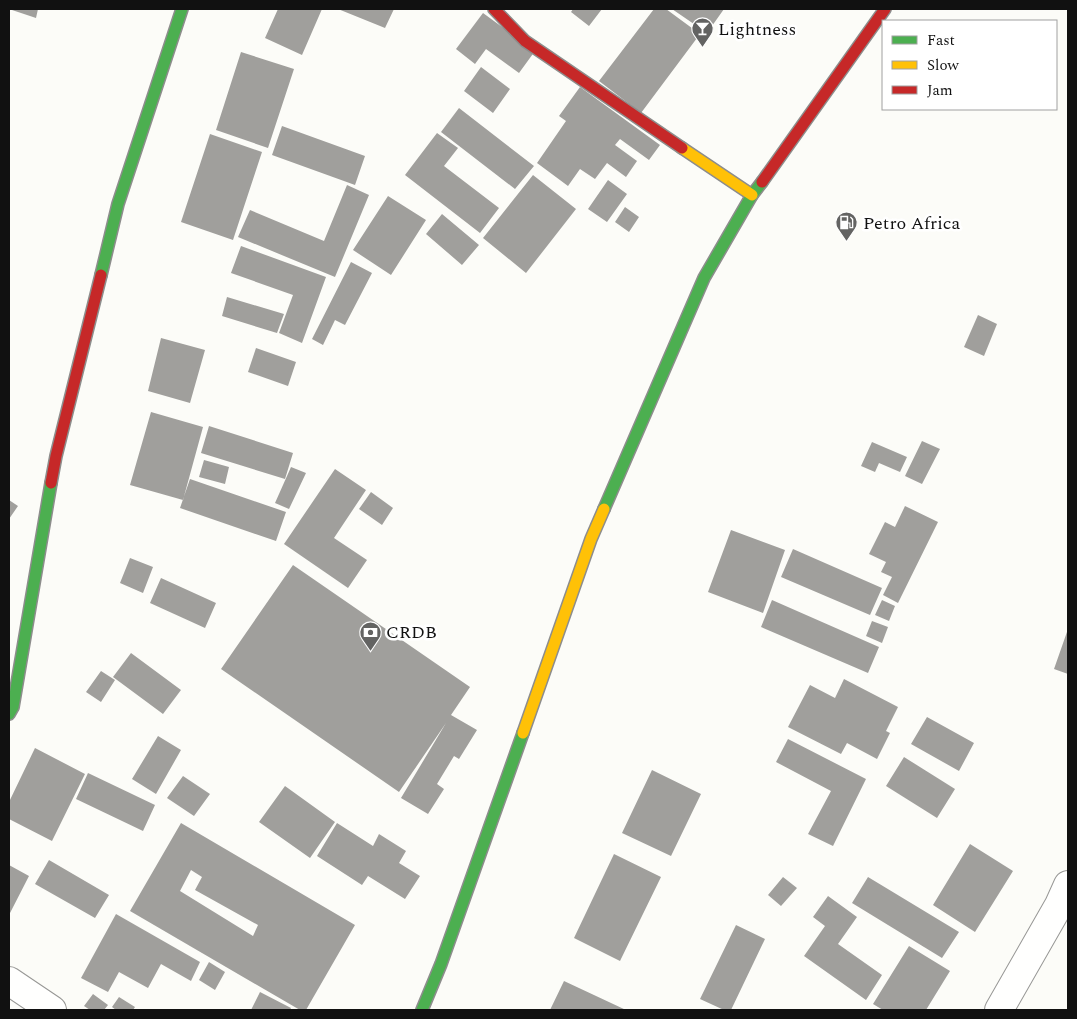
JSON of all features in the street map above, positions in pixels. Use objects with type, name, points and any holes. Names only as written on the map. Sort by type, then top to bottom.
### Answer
[{"type":"main road","points":[[9,714],[13,707],[56,456],[118,204],[182,9]]},
{"type":"main road","points":[[494,9],[524,41],[752,195]]},
{"type":"main road","points":[[422,1010],[442,964],[591,539],[704,278],[752,195],[885,9]]},
{"type":"street","points":[[999,1010],[1059,905],[1068,885]]},
{"type":"street","points":[[9,981],[52,1010]]},
{"type":"building","points":[[9,9],[38,9],[36,18]]},
{"type":"building","points":[[278,9],[322,9],[302,55],[265,38]]},
{"type":"building","points":[[338,9],[394,9],[385,28]]},
{"type":"building","points":[[573,9],[602,9],[589,26],[571,12]]},
{"type":"building","points":[[654,9],[666,9],[700,34],[641,113],[599,81]]},
{"type":"building","points":[[672,9],[724,9],[707,33]]},
{"type":"building","points":[[483,13],[535,51],[519,73],[486,49],[475,64],[456,49]]},
{"type":"building","points":[[241,52],[294,69],[268,148],[216,130]]},
{"type":"building","points":[[481,67],[510,89],[493,113],[464,91]]},
{"type":"building","points":[[580,87],[660,145],[649,160],[620,139],[615,145],[637,161],[626,177],[607,163],[595,179],[580,169],[568,186],[537,163],[566,121],[559,116]]},
{"type":"building","points":[[459,108],[534,166],[515,189],[441,132]]},
{"type":"building","points":[[282,126],[365,156],[355,185],[272,155]]},
{"type":"building","points":[[437,133],[458,148],[444,166],[499,208],[480,233],[405,175]]},
{"type":"building","points":[[210,134],[262,152],[233,240],[181,222]]},
{"type":"building","points":[[533,175],[576,209],[526,273],[483,238]]},
{"type":"building","points":[[608,180],[627,194],[607,222],[588,209]]},
{"type":"building","points":[[347,185],[369,195],[335,277],[238,237],[250,210],[324,241]]},
{"type":"building","points":[[388,196],[426,220],[391,275],[353,250]]},
{"type":"building","points":[[625,207],[639,217],[629,232],[615,222]]},
{"type":"building","points":[[442,214],[479,245],[462,265],[426,234]]},
{"type":"building","points":[[241,246],[326,277],[302,343],[279,333],[293,295],[231,273]]},
{"type":"building","points":[[351,262],[372,273],[345,325],[335,320],[323,345],[312,339]]},
{"type":"building","points":[[227,297],[284,314],[277,333],[222,316]]},
{"type":"building","points":[[978,315],[997,324],[984,356],[964,347]]},
{"type":"building","points":[[161,338],[205,350],[190,403],[148,391]]},
{"type":"building","points":[[256,348],[296,362],[288,386],[248,372]]},
{"type":"building","points":[[151,412],[203,427],[183,500],[130,485]]},
{"type":"building","points":[[209,426],[293,453],[285,479],[201,453]]},
{"type":"building","points":[[922,441],[940,449],[922,484],[905,476]]},
{"type":"building","points":[[872,442],[907,457],[900,472],[879,463],[875,472],[861,466]]},
{"type":"building","points":[[204,460],[229,467],[225,484],[199,477]]},
{"type":"building","points":[[291,467],[306,473],[289,509],[275,503]]},
{"type":"building","points":[[335,469],[366,490],[334,538],[367,560],[348,588],[284,544]]},
{"type":"building","points":[[190,479],[286,512],[276,541],[180,508]]},
{"type":"building","points":[[371,492],[393,508],[382,525],[359,509]]},
{"type":"building","points":[[9,500],[18,506],[9,519]]},
{"type":"building","points":[[905,506],[938,522],[898,603],[883,595],[892,577],[881,572],[886,562],[869,554],[885,522],[895,527]]},
{"type":"building","points":[[731,530],[785,550],[763,613],[708,592]]},
{"type":"building","points":[[793,549],[882,588],[870,615],[781,577]]},
{"type":"building","points":[[130,558],[153,567],[143,593],[120,583]]},
{"type":"building","points":[[293,565],[470,687],[451,715],[477,730],[459,759],[454,756],[437,784],[444,789],[428,814],[401,798],[446,723],[399,792],[221,669]]},
{"type":"building","points":[[161,578],[216,603],[205,628],[150,603]]},
{"type":"building","points":[[772,600],[879,647],[868,673],[761,627]]},
{"type":"building","points":[[882,600],[895,606],[889,621],[875,615]]},
{"type":"building","points":[[872,621],[888,627],[882,643],[866,636]]},
{"type":"building","points":[[1068,629],[1068,674],[1054,669]]},
{"type":"building","points":[[131,653],[181,690],[163,714],[113,677]]},
{"type":"building","points":[[101,671],[115,680],[101,702],[86,692]]},
{"type":"building","points":[[844,679],[898,707],[886,731],[890,733],[877,759],[847,743],[841,754],[788,727],[810,685],[835,698]]},
{"type":"building","points":[[927,717],[974,743],[959,771],[911,744]]},
{"type":"building","points":[[158,736],[181,750],[156,794],[132,779]]},
{"type":"building","points":[[788,739],[866,779],[833,846],[808,834],[831,791],[776,762]]},
{"type":"building","points":[[35,748],[85,774],[52,841],[9,819],[9,802]]},
{"type":"building","points":[[904,757],[955,789],[937,818],[886,786]]},
{"type":"building","points":[[652,770],[701,794],[671,856],[622,833]]},
{"type":"building","points":[[88,773],[155,805],[143,831],[76,799]]},
{"type":"building","points":[[183,776],[210,794],[194,816],[167,798]]},
{"type":"building","points":[[285,786],[335,822],[310,858],[259,822]]},
{"type":"building","points":[[181,823],[355,925],[306,1010],[300,1010],[130,911]],"holes":[[[191,870],[202,877],[195,890],[258,925],[253,936],[180,891]]]},
{"type":"building","points":[[337,823],[373,846],[379,834],[406,851],[399,863],[420,876],[405,899],[368,876],[362,885],[317,856]]},
{"type":"building","points":[[970,844],[1013,871],[975,932],[933,905]]},
{"type":"building","points":[[614,854],[661,877],[620,961],[574,938]]},
{"type":"building","points":[[49,860],[109,895],[95,918],[35,884]]},
{"type":"building","points":[[9,865],[29,876],[9,915]]},
{"type":"building","points":[[783,877],[797,888],[781,906],[768,895]]},
{"type":"building","points":[[868,877],[959,932],[942,958],[852,903]]},
{"type":"building","points":[[828,896],[857,917],[838,944],[882,975],[866,1000],[804,956],[825,926],[813,917]]},
{"type":"building","points":[[116,914],[200,962],[191,981],[161,964],[148,988],[119,972],[108,992],[81,978]]},
{"type":"building","points":[[736,925],[765,939],[731,1010],[724,1010],[700,999]]},
{"type":"building","points":[[909,946],[950,971],[926,1010],[883,1010],[873,1004]]},
{"type":"building","points":[[209,962],[225,972],[215,990],[199,980]]},
{"type":"building","points":[[564,981],[626,1010],[550,1010]]},
{"type":"building","points":[[260,992],[291,1008],[290,1010],[251,1010]]},
{"type":"building","points":[[93,994],[108,1005],[104,1010],[90,1010],[84,1006]]},
{"type":"building","points":[[119,997],[135,1007],[133,1010],[116,1010],[112,1007]]},
{"type":"traffic: fast","points":[[101,275],[118,204],[182,9]]},
{"type":"traffic: fast","points":[[604,509],[704,278],[752,195],[762,182]]},
{"type":"traffic: fast","points":[[9,714],[13,707],[51,483]]},
{"type":"traffic: fast","points":[[422,1010],[441,964],[523,733]]},
{"type":"traffic: slow","points":[[682,148],[752,195]]},
{"type":"traffic: slow","points":[[523,733],[591,539],[604,509]]},
{"type":"traffic: jam","points":[[494,9],[525,41],[682,148]]},
{"type":"traffic: jam","points":[[762,182],[885,9]]},
{"type":"traffic: jam","points":[[51,483],[101,275]]},
{"type":"place","name":"Lightness","points":[[702,48]]},
{"type":"place","name":"Petro Africa","points":[[847,242]]},
{"type":"place","name":"CRDB","points":[[370,651]]}]
